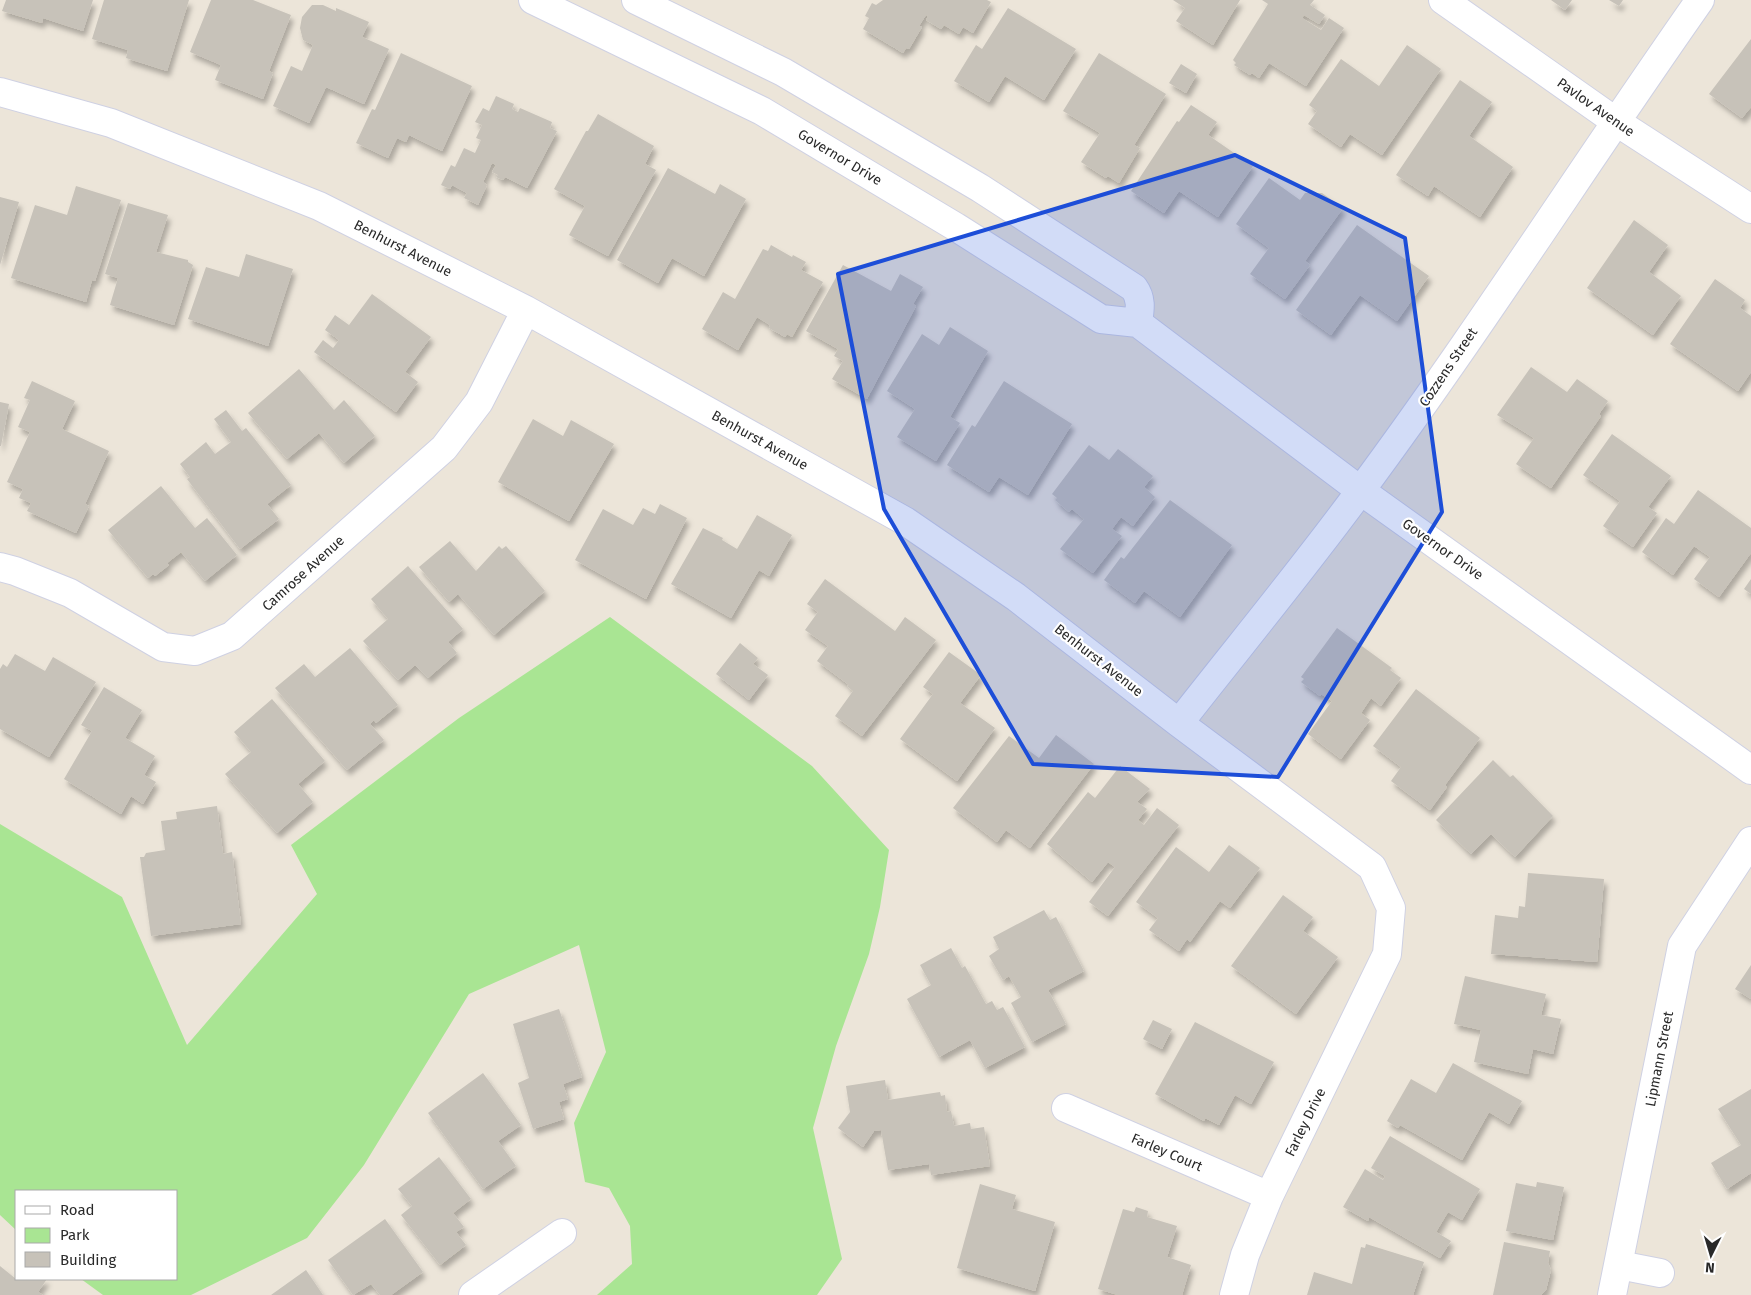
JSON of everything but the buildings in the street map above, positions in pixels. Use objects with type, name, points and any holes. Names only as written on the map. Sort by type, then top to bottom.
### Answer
[{"type":"street","name":"Governor Drive","points":[[533,0],[762,111],[956,227],[1101,319],[1138,323],[1360,491],[1751,770]]},
{"type":"street","points":[[636,0],[783,72],[980,188],[1134,288],[1139,295],[1138,323]]},
{"type":"street","name":"Pavlov Avenue","points":[[1443,0],[1615,121],[1751,209]]},
{"type":"street","name":"Cozzens Street","points":[[1179,723],[1360,491],[1418,410],[1700,0]]},
{"type":"street","name":"Benhurst Avenue","points":[[0,92],[111,123],[319,206],[526,310],[905,521],[1016,597],[1179,723],[1372,868],[1390,908],[1386,954]]},
{"type":"street","name":"Camrose Avenue","points":[[0,567],[15,570],[70,593],[163,647],[195,651],[232,636],[444,448],[479,402],[526,310]]},
{"type":"street","name":"Lipmann Street","points":[[1612,1295],[1682,946],[1751,841]]},
{"type":"street","name":"Farley Drive","points":[[1234,1295],[1245,1256],[1269,1196],[1386,954]]},
{"type":"street","name":"Farley Court","points":[[1066,1108],[1269,1196]]},
{"type":"street","points":[[473,1295],[562,1233]]},
{"type":"street","points":[[1618,1264],[1660,1273]]},
{"type":"highlighted area","points":[[1235,155],[1405,238],[1442,512],[1278,777],[1033,764],[884,509],[838,274]]},
{"type":"green space","points":[[610,617],[812,766],[889,850],[880,907],[869,954],[836,1046],[813,1128],[842,1259],[817,1295],[597,1295],[632,1264],[630,1226],[609,1188],[585,1182],[574,1123],[606,1052],[579,945],[469,994],[364,1165],[307,1238],[191,1295],[103,1295],[82,1280],[178,1280],[178,1190],[15,1190],[15,1229],[0,1215],[0,824],[122,897],[187,1045],[317,894],[291,845],[459,718]]}]
